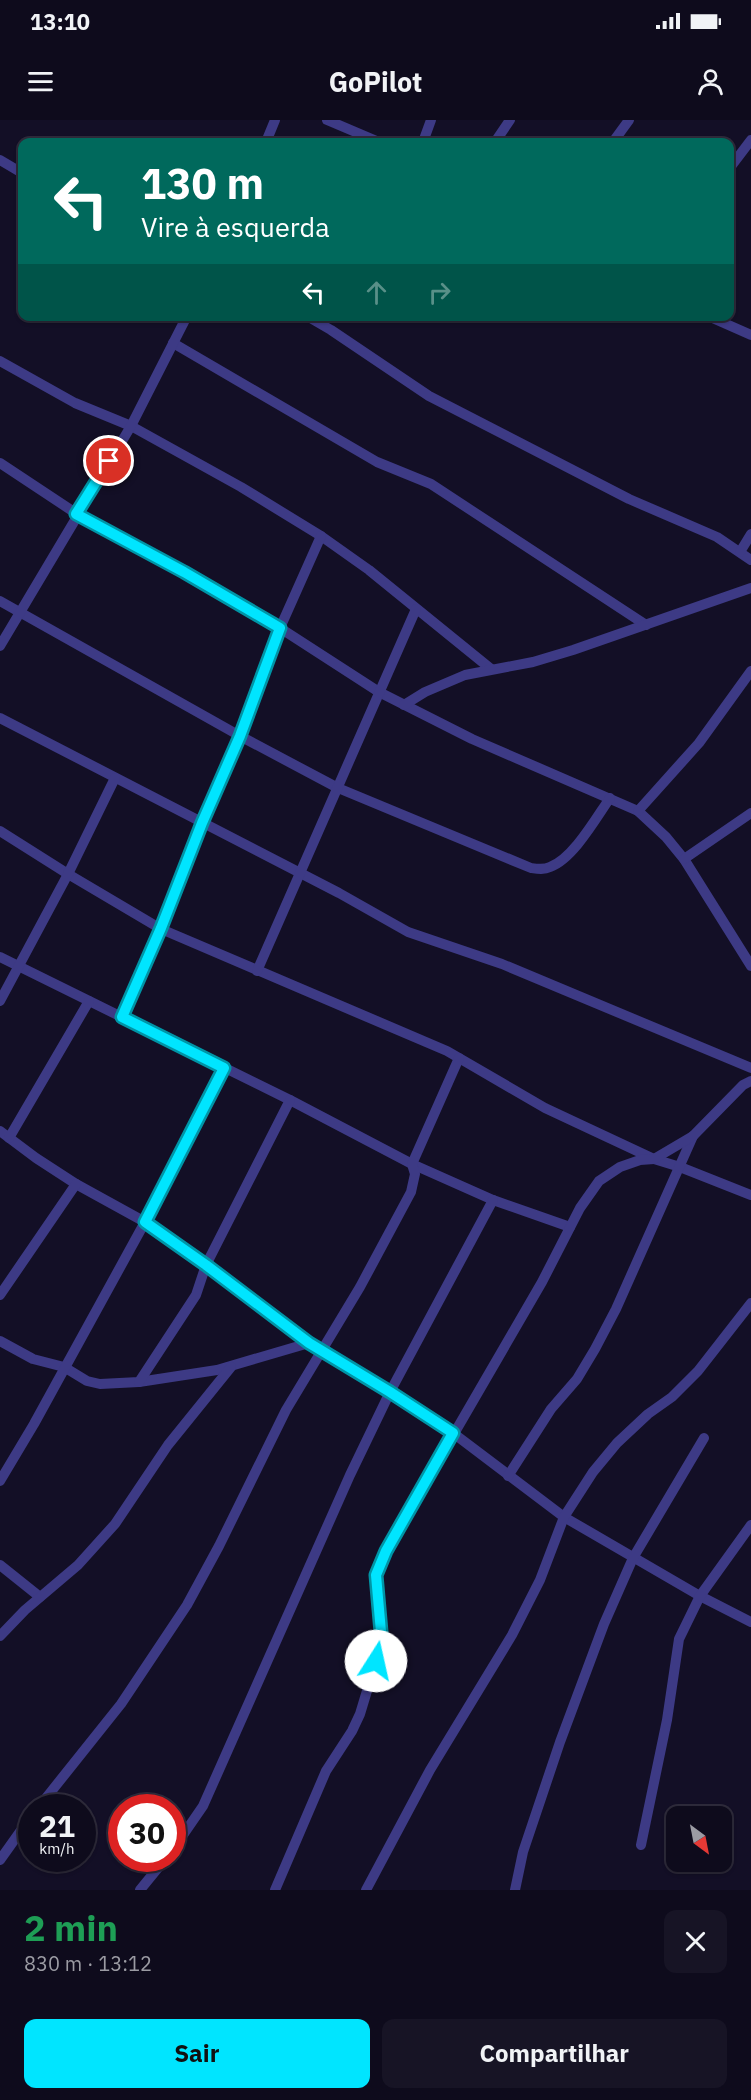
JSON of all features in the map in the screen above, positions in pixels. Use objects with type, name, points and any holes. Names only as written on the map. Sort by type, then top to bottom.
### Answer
[{"type":"street","points":[[268,138],[275,120]]},
{"type":"street","points":[[327,120],[370,138]]},
{"type":"street","points":[[424,138],[431,120]]},
{"type":"street","points":[[498,138],[510,120]]},
{"type":"street","points":[[616,138],[629,120]]},
{"type":"street","points":[[734,162],[751,140]]},
{"type":"street","points":[[0,160],[18,171]]},
{"type":"street","points":[[0,646],[76,514],[131,426],[184,321]]},
{"type":"street","points":[[316,321],[429,396],[629,500],[717,537],[751,560]]},
{"type":"street","points":[[719,321],[751,335]]},
{"type":"street","points":[[172,342],[377,462],[431,484],[646,625]]},
{"type":"street","points":[[0,361],[75,403],[131,426],[241,487],[321,536],[369,570],[491,669]]},
{"type":"street","points":[[0,463],[76,514],[184,572],[280,628],[379,692],[472,739],[638,811],[666,837],[684,859],[751,966]]},
{"type":"street","points":[[740,552],[751,534]]},
{"type":"street","points":[[122,1017],[240,736],[280,628],[321,536]]},
{"type":"street","points":[[404,705],[465,675],[553,656],[751,588]]},
{"type":"street","points":[[0,601],[240,736],[338,788],[531,868],[542,870],[553,867],[566,857],[610,798]]},
{"type":"street","points":[[257,971],[416,609]]},
{"type":"street","points":[[638,811],[699,742],[751,671]]},
{"type":"street","points":[[0,718],[339,893],[408,932],[502,964],[751,1068]]},
{"type":"street","points":[[0,1001],[68,874],[115,778]]},
{"type":"street","points":[[684,859],[751,813]]},
{"type":"street","points":[[0,831],[161,928],[447,1051],[545,1108],[654,1159],[751,1195]]},
{"type":"street","points":[[0,957],[290,1100],[412,1164],[493,1200],[570,1227]]},
{"type":"street","points":[[9,1138],[89,1000]]},
{"type":"street","points":[[49,1794],[121,1704],[187,1605],[219,1546],[286,1410],[322,1351],[411,1192],[415,1174],[412,1164],[459,1058]]},
{"type":"street","points":[[0,1481],[145,1222],[224,1068]]},
{"type":"street","points":[[275,1890],[326,1771],[352,1731],[360,1714],[376,1661],[381,1632],[376,1575],[386,1551],[453,1433],[472,1406],[542,1282],[580,1208],[599,1181],[620,1167],[640,1160],[654,1159],[693,1136],[743,1086],[751,1081]]},
{"type":"street","points":[[139,1382],[195,1294],[206,1265],[290,1100]]},
{"type":"street","points":[[0,1131],[76,1184],[145,1222],[309,1343],[453,1433],[564,1517],[700,1596],[751,1622]]},
{"type":"street","points":[[508,1476],[551,1409],[577,1379],[595,1349],[616,1309],[693,1136]]},
{"type":"street","points":[[0,1295],[76,1184]]},
{"type":"street","points":[[186,1831],[203,1806],[321,1538],[390,1392],[493,1200]]},
{"type":"street","points":[[366,1890],[430,1770],[513,1635],[540,1580],[564,1517],[593,1472],[617,1443],[698,1371],[751,1303]]},
{"type":"street","points":[[0,1341],[33,1359],[64,1367],[87,1381],[100,1384],[139,1382],[217,1370],[309,1343]]},
{"type":"street","points":[[0,1636],[39,1597],[78,1565],[115,1524],[168,1444],[231,1366]]},
{"type":"street","points":[[515,1890],[523,1852],[560,1742],[604,1624],[633,1558],[704,1438]]},
{"type":"street","points":[[641,1845],[667,1720],[679,1639],[700,1596],[751,1525]]},
{"type":"street","points":[[0,1565],[39,1597]]},
{"type":"street","points":[[0,1860],[18,1835]]},
{"type":"street","points":[[140,1890],[155,1872]]},
{"type":"route","points":[[109,461],[76,514],[184,572],[280,628],[240,736],[122,1017],[224,1068],[145,1222],[309,1343],[453,1433],[386,1551],[376,1575],[381,1632],[376,1661]]}]
